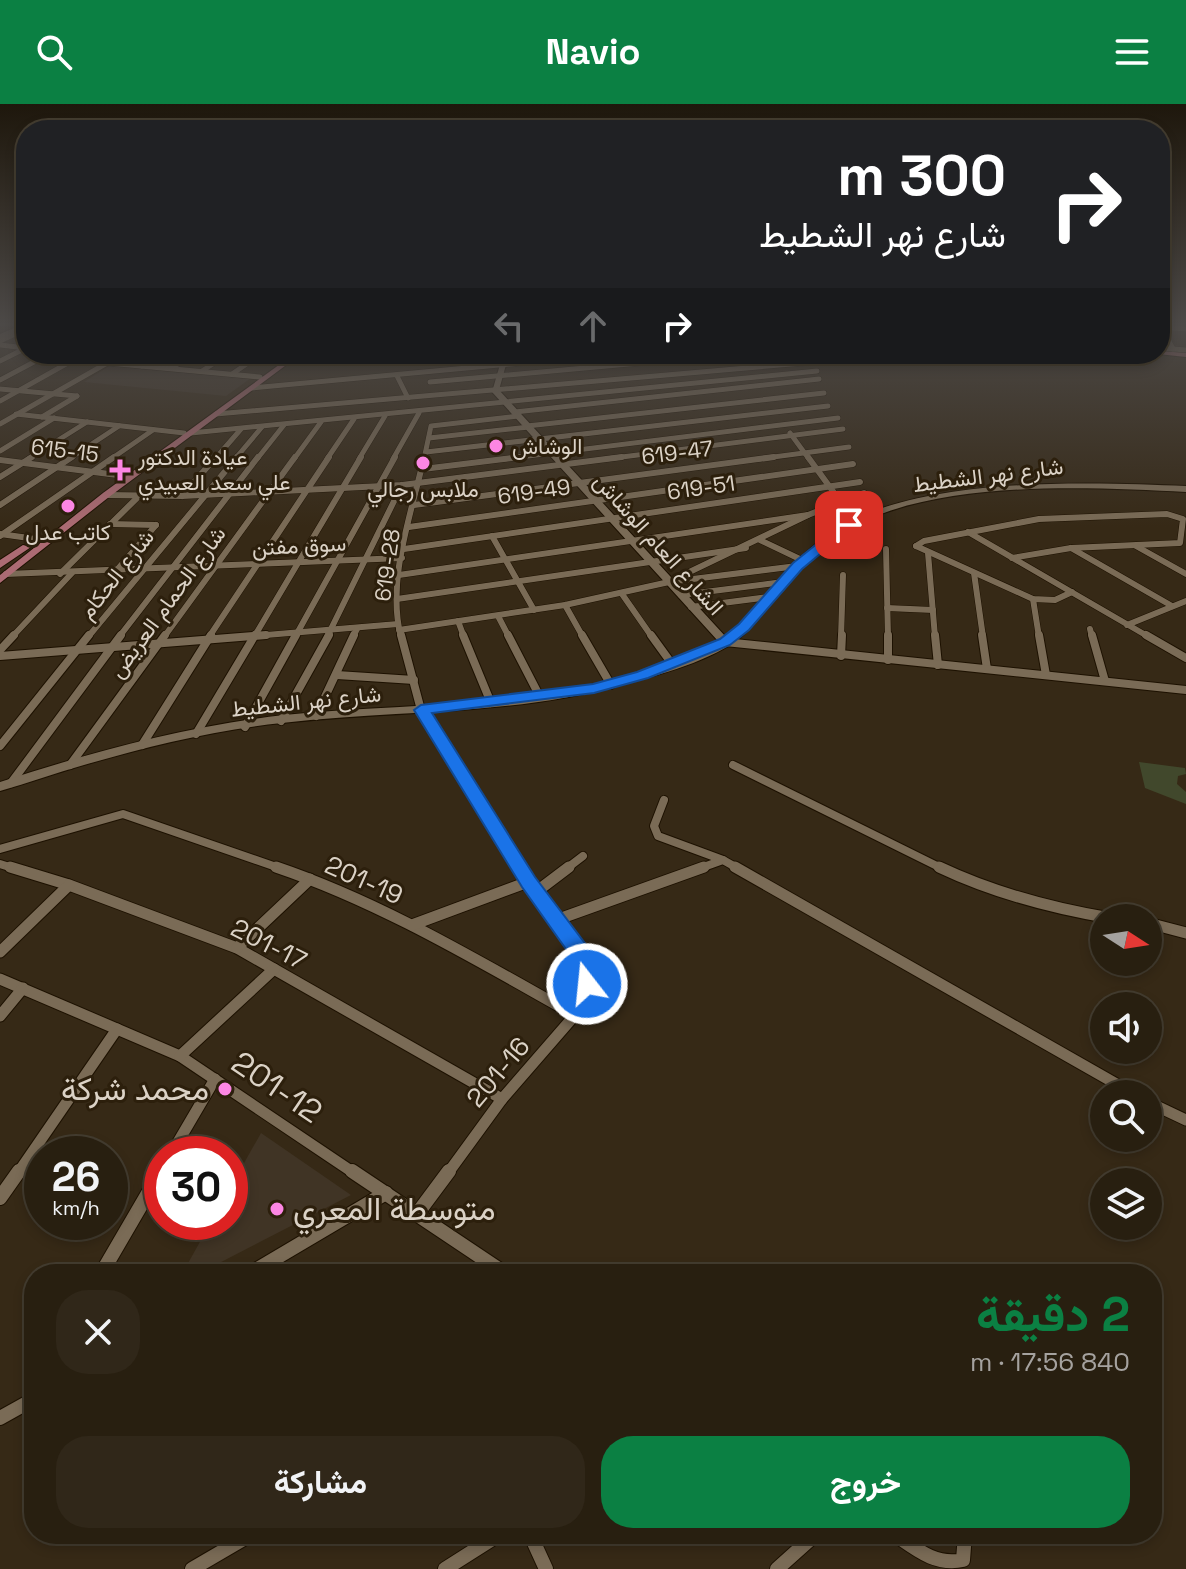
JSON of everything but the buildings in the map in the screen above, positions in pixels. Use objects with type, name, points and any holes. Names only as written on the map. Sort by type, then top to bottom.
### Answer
[{"type":"main road","points":[[2,572],[243,390]]},
{"type":"main road","points":[[2,572],[19,551],[249,390]]},
{"type":"main road","name":"الشارع العام الوشاش","points":[[495,390],[725,642]]},
{"type":"main road","name":"شارع نهر الشطيط","points":[[6,785],[142,745],[196,734],[316,716],[491,703],[611,685],[725,642],[744,627],[800,563],[834,534],[856,521],[925,501],[1068,485],[1186,489]]},
{"type":"street","points":[[12,390],[77,396],[41,417]]},
{"type":"street","points":[[0,401],[18,391],[32,390]]},
{"type":"street","points":[[0,424],[59,390]]},
{"type":"street","points":[[404,390],[408,398]]},
{"type":"street","points":[[216,414],[491,390]]},
{"type":"street","points":[[442,410],[445,423],[657,390]]},
{"type":"street","points":[[16,414],[187,433],[442,410],[514,411],[706,390]]},
{"type":"street","points":[[740,390],[765,414],[783,425],[840,501]]},
{"type":"street","points":[[423,469],[838,418],[828,406],[824,393],[429,438]]},
{"type":"street","points":[[421,397],[431,411]]},
{"type":"street","points":[[426,452],[828,406]]},
{"type":"street","points":[[245,727],[419,413]]},
{"type":"street","points":[[196,734],[385,416]]},
{"type":"street","points":[[0,451],[54,418]]},
{"type":"street","points":[[142,745],[207,640],[354,419]]},
{"type":"street","points":[[0,477],[87,422]]},
{"type":"street","name":"شارع الحمام العريض","points":[[70,765],[321,422]]},
{"type":"street","name":"619-28","points":[[421,710],[399,627],[399,575],[432,425],[445,423]]},
{"type":"street","points":[[6,785],[170,568],[284,425]]},
{"type":"street","points":[[0,505],[119,426]]},
{"type":"street","name":"شارع الحكام","points":[[0,746],[141,570],[262,427]]},
{"type":"street","points":[[182,496],[241,429]]},
{"type":"street","points":[[106,495],[202,496],[420,484],[843,429]]},
{"type":"street","points":[[1,534],[153,430]]},
{"type":"street","name":"619-47","points":[[414,505],[849,447]]},
{"type":"street","name":"615-15","points":[[0,460],[125,476]]},
{"type":"street","name":"619-49","points":[[409,527],[853,464]]},
{"type":"street","name":"619-51","points":[[404,549],[860,482]]},
{"type":"street","points":[[281,721],[330,632],[402,485]]},
{"type":"street","points":[[669,582],[746,548],[808,515],[864,493]]},
{"type":"street","points":[[60,574],[138,497]]},
{"type":"street","points":[[1012,558],[1071,548],[1180,543],[1183,540],[1183,519],[1167,514],[1039,519],[917,544],[917,549],[1033,599],[1055,600],[1072,592]]},
{"type":"street","points":[[399,575],[808,515]]},
{"type":"street","points":[[110,524],[156,525],[116,571]]},
{"type":"street","points":[[968,532],[1186,658]]},
{"type":"street","points":[[1,534],[36,539]]},
{"type":"street","points":[[492,536],[534,610]]},
{"type":"street","points":[[760,540],[800,563]]},
{"type":"street","points":[[1133,544],[1186,574]]},
{"type":"street","points":[[397,599],[746,548]]},
{"type":"street","points":[[1071,548],[1172,606]]},
{"type":"street","points":[[886,549],[888,660]]},
{"type":"street","points":[[928,553],[938,665]]},
{"type":"street","name":"سوق مفتن","points":[[2,572],[60,574],[402,558]]},
{"type":"street","points":[[0,653],[79,650],[458,621],[565,605],[669,582],[800,563]]},
{"type":"street","points":[[0,653],[72,573]]},
{"type":"street","points":[[974,573],[987,669]]},
{"type":"street","points":[[841,656],[843,575]]},
{"type":"street","points":[[681,595],[783,582]]},
{"type":"street","points":[[622,594],[672,664]]},
{"type":"street","points":[[691,607],[769,597]]},
{"type":"street","points":[[1033,599],[1046,675]]},
{"type":"street","points":[[1127,625],[1186,601]]},
{"type":"street","points":[[565,605],[611,685]]},
{"type":"street","points":[[887,608],[933,610]]},
{"type":"street","points":[[498,616],[540,697]]},
{"type":"street","points":[[458,621],[491,703]]},
{"type":"street","points":[[316,716],[357,629]]},
{"type":"street","points":[[1090,629],[1105,681]]},
{"type":"street","points":[[725,642],[1186,690]]},
{"type":"street","points":[[337,675],[414,680]]},
{"type":"street","name":"201-16","points":[[417,1214],[502,1099],[575,1015],[587,984],[586,960],[528,882],[421,710]]},
{"type":"street","points":[[733,765],[847,824],[973,883],[1050,908],[1090,915]]},
{"type":"street","points":[[664,800],[654,826],[658,836],[723,860],[1109,1080]]},
{"type":"street","name":"201-19","points":[[0,849],[123,814],[310,879],[412,925],[575,1015]]},
{"type":"street","points":[[536,892],[583,856]]},
{"type":"street","points":[[556,920],[723,860]]},
{"type":"street","name":"201-17","points":[[0,864],[69,885],[237,948],[502,1099]]},
{"type":"street","points":[[237,948],[310,879]]},
{"type":"street","points":[[412,925],[528,882]]},
{"type":"street","points":[[0,952],[69,885]]},
{"type":"street","points":[[1162,927],[1186,933]]},
{"type":"street","points":[[180,1056],[274,969]]},
{"type":"street","name":"201-12","points":[[0,979],[180,1056],[491,1264]]},
{"type":"street","points":[[0,1016],[23,988]]},
{"type":"street","points":[[0,1198],[117,1029]]},
{"type":"street","points":[[182,1136],[215,1079]]},
{"type":"street","points":[[1162,1109],[1186,1120]]},
{"type":"street","points":[[266,1264],[386,1193]]},
{"type":"street","points":[[107,1264],[144,1200]]},
{"type":"street","points":[[0,1418],[24,1405]]},
{"type":"street","points":[[192,1569],[235,1544]]},
{"type":"street","points":[[445,1569],[484,1544]]},
{"type":"street","points":[[535,1544],[546,1569]]},
{"type":"street","points":[[777,1569],[805,1544]]},
{"type":"street","points":[[909,1544],[934,1561],[951,1565],[963,1560],[964,1544]]},
{"type":"shaded area","points":[[169,390],[234,390],[226,396]]},
{"type":"shaded area","name":"متوسطة المعري","points":[[261,1133],[351,1195],[217,1264],[188,1264],[201,1240],[248,1240],[248,1156]]},
{"type":"green space","points":[[1139,762],[1185,768],[1186,774],[1178,776],[1177,784],[1186,792],[1186,804],[1145,788]]},
{"type":"place","name":"الوشاش","points":[[496,446]]},
{"type":"place","name":"ملابس رجالي","points":[[423,463]]},
{"type":"place","name":"عيادة الدكتور علي سعد العبيدي","points":[[120,470]]},
{"type":"place","name":"كاتب عدل","points":[[68,506]]},
{"type":"place","name":"محمد شركة","points":[[225,1089]]},
{"type":"place","name":"متوسطة المعري","points":[[277,1209]]},
{"type":"route","points":[[587,984],[586,960],[528,882],[421,710],[594,689],[643,675],[728,641],[797,566],[849,525]]}]
